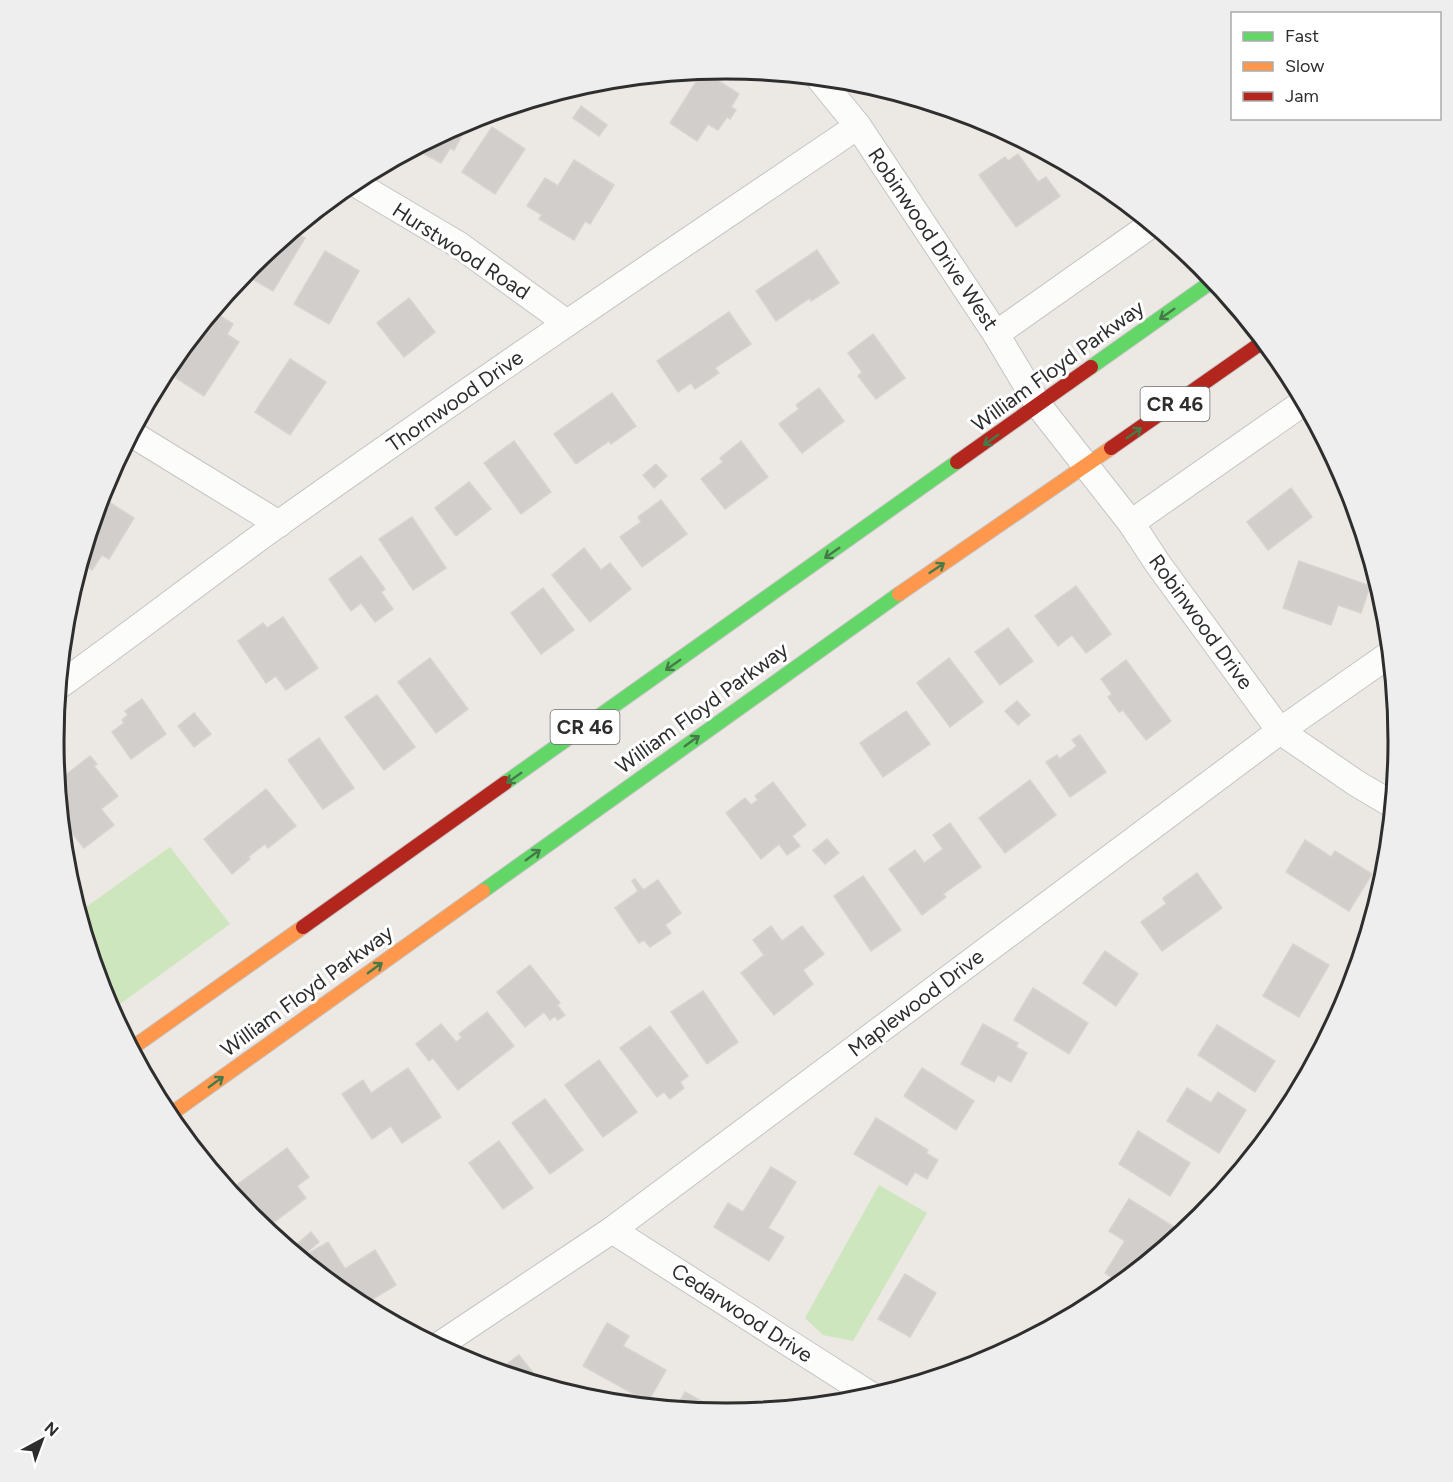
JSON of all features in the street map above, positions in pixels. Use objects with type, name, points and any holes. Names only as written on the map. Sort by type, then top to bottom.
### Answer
[{"type":"highway","name":"William Floyd Parkway","points":[[138,1044],[1206,286]]},
{"type":"highway","name":"William Floyd Parkway","points":[[177,1110],[879,608],[1257,346]]},
{"type":"street","name":"Robinwood Drive West","points":[[826,87],[858,126],[996,334],[1039,406]]},
{"type":"street","name":"Thornwood Drive","points":[[68,679],[279,524],[567,323],[858,126]]},
{"type":"street","name":"Hurstwood Road","points":[[363,188],[459,245],[567,323]]},
{"type":"street","points":[[996,334],[1145,229]]},
{"type":"street","name":"Robinwood Drive","points":[[1039,406],[1131,523],[1158,564],[1280,731],[1385,801]]},
{"type":"street","points":[[1131,523],[1298,406]]},
{"type":"street","points":[[138,438],[279,524]]},
{"type":"street","name":"Maplewood Drive","points":[[446,1341],[612,1230],[1280,731],[1383,659]]},
{"type":"street","name":"Cedarwood Drive","points":[[612,1230],[861,1389]]},
{"type":"green space","points":[[170,847],[230,924],[120,1004],[100,954],[86,907]]},
{"type":"green space","points":[[879,1185],[927,1213],[853,1341],[823,1335],[805,1318]]},
{"type":"building","points":[[716,79],[739,94],[731,107],[736,110],[730,119],[727,117],[718,130],[708,124],[697,141],[670,123],[698,80]]},
{"type":"building","points":[[581,106],[607,125],[599,136],[573,118]]},
{"type":"building","points":[[492,127],[525,149],[495,194],[462,172]]},
{"type":"building","points":[[463,134],[454,150],[450,148],[441,163],[423,153]]},
{"type":"building","points":[[1018,154],[1038,182],[1046,177],[1060,196],[1016,227],[979,175],[1005,157],[1008,161]]},
{"type":"building","points":[[574,160],[614,185],[590,224],[585,221],[574,240],[539,219],[542,215],[527,206],[545,178],[558,186]]},
{"type":"building","points":[[300,235],[305,238],[273,291],[253,279]]},
{"type":"building","points":[[817,250],[839,283],[811,301],[810,298],[776,321],[756,291]]},
{"type":"building","points":[[325,251],[359,271],[329,324],[294,304]]},
{"type":"building","points":[[409,298],[435,332],[404,357],[377,323]]},
{"type":"building","points":[[729,312],[751,344],[715,368],[719,373],[695,389],[691,383],[678,392],[657,361]]},
{"type":"building","points":[[220,316],[233,324],[227,334],[239,342],[204,396],[176,378],[176,373],[201,338]]},
{"type":"building","points":[[873,334],[905,378],[876,399],[858,376],[862,372],[848,353]]},
{"type":"building","points":[[290,359],[326,382],[290,435],[255,412]]},
{"type":"building","points":[[819,388],[844,421],[802,453],[779,424],[799,409],[796,405]]},
{"type":"building","points":[[612,393],[636,426],[611,444],[609,441],[576,464],[554,434]]},
{"type":"building","points":[[514,441],[551,492],[521,514],[484,463]]},
{"type":"building","points":[[741,441],[768,477],[725,509],[701,479],[723,462],[720,458]]},
{"type":"building","points":[[656,464],[667,476],[654,488],[643,475]]},
{"type":"building","points":[[469,482],[491,509],[456,536],[435,508]]},
{"type":"building","points":[[1291,488],[1312,517],[1268,550],[1247,522]]},
{"type":"building","points":[[661,500],[687,534],[642,567],[620,537],[641,522],[638,517]]},
{"type":"building","points":[[110,502],[134,518],[109,559],[102,555],[92,570],[88,567]]},
{"type":"building","points":[[412,517],[446,568],[413,590],[379,539]]},
{"type":"building","points":[[584,548],[601,570],[610,563],[631,589],[590,622],[552,575]]},
{"type":"building","points":[[361,556],[385,589],[381,592],[393,609],[375,622],[361,603],[351,611],[329,579]]},
{"type":"building","points":[[1299,561],[1370,586],[1361,613],[1338,605],[1331,625],[1283,608]]},
{"type":"building","points":[[1076,586],[1111,634],[1086,653],[1072,635],[1058,646],[1035,616]]},
{"type":"building","points":[[543,588],[574,630],[541,654],[511,613]]},
{"type":"building","points":[[283,617],[318,668],[286,690],[276,676],[266,683],[238,641],[263,623],[267,628]]},
{"type":"building","points":[[1008,628],[1033,661],[1000,685],[975,652]]},
{"type":"building","points":[[430,658],[468,709],[436,733],[398,682]]},
{"type":"building","points":[[949,658],[983,702],[950,727],[917,683]]},
{"type":"building","points":[[1126,660],[1171,721],[1146,740],[1123,710],[1119,712],[1108,697],[1112,694],[1101,679]]},
{"type":"building","points":[[377,695],[415,747],[384,770],[345,717]]},
{"type":"building","points":[[142,699],[166,734],[131,759],[112,732],[124,723],[122,720],[128,715],[125,711]]},
{"type":"building","points":[[1017,701],[1030,715],[1018,725],[1005,711]]},
{"type":"building","points":[[906,711],[930,744],[883,777],[860,743]]},
{"type":"building","points":[[194,713],[211,734],[194,747],[178,726]]},
{"type":"building","points":[[1080,735],[1106,772],[1070,797],[1046,762],[1057,755],[1059,759],[1077,746],[1072,740]]},
{"type":"building","points":[[319,738],[354,788],[323,809],[288,760]]},
{"type":"building","points":[[90,756],[97,764],[94,766],[118,796],[101,809],[114,825],[84,848],[71,831],[66,775]]},
{"type":"building","points":[[1030,780],[1056,815],[1005,853],[979,818]]},
{"type":"building","points":[[773,782],[806,825],[792,836],[800,846],[787,855],[779,844],[761,859],[726,813],[745,798],[751,805],[758,800],[755,796]]},
{"type":"building","points":[[266,789],[296,826],[268,848],[265,844],[248,857],[250,859],[232,874],[204,839]]},
{"type":"building","points":[[950,823],[981,867],[943,894],[946,897],[922,915],[889,869],[915,850],[924,863],[943,849],[933,835]]},
{"type":"building","points":[[827,839],[839,853],[825,864],[813,850]]},
{"type":"building","points":[[1305,840],[1331,857],[1335,851],[1372,874],[1349,911],[1286,872]]},
{"type":"building","points":[[1197,873],[1222,908],[1162,951],[1141,922],[1166,904],[1163,898]]},
{"type":"building","points":[[863,876],[901,930],[871,951],[834,896]]},
{"type":"building","points":[[635,879],[643,890],[658,880],[681,913],[665,925],[671,933],[650,947],[644,940],[639,943],[615,908],[638,891],[632,881]]},
{"type":"building","points":[[771,926],[782,941],[802,926],[824,954],[803,970],[813,984],[774,1015],[741,973],[764,955],[753,940]]},
{"type":"building","points":[[1293,944],[1329,965],[1299,1017],[1263,996]]},
{"type":"building","points":[[1105,951],[1138,974],[1116,1006],[1083,983]]},
{"type":"building","points":[[530,965],[560,1003],[557,1005],[565,1015],[558,1020],[555,1016],[550,1020],[544,1012],[525,1027],[497,992]]},
{"type":"building","points":[[1033,988],[1088,1023],[1069,1054],[1014,1020]]},
{"type":"building","points":[[703,991],[738,1042],[707,1064],[671,1012]]},
{"type":"building","points":[[487,1012],[514,1046],[458,1090],[433,1058],[429,1061],[416,1044],[441,1024],[456,1042],[462,1038],[459,1034]]},
{"type":"building","points":[[983,1024],[1018,1043],[1016,1047],[1027,1053],[1011,1082],[998,1075],[994,1082],[961,1064]]},
{"type":"building","points":[[1217,1025],[1275,1061],[1255,1092],[1198,1055]]},
{"type":"building","points":[[650,1026],[688,1076],[680,1082],[684,1088],[670,1099],[664,1092],[657,1097],[620,1048]]},
{"type":"building","points":[[599,1060],[637,1112],[603,1137],[565,1085]]},
{"type":"building","points":[[408,1068],[441,1117],[402,1143],[391,1126],[372,1139],[342,1094],[363,1080],[371,1093]]},
{"type":"building","points":[[922,1068],[974,1101],[956,1130],[904,1096]]},
{"type":"building","points":[[1187,1088],[1211,1103],[1218,1092],[1246,1110],[1219,1153],[1167,1121]]},
{"type":"building","points":[[545,1099],[583,1150],[550,1174],[512,1123]]},
{"type":"building","points":[[876,1118],[928,1150],[926,1153],[938,1160],[927,1179],[915,1172],[907,1185],[854,1154]]},
{"type":"building","points":[[1138,1131],[1190,1163],[1170,1196],[1119,1164]]},
{"type":"building","points":[[499,1141],[533,1188],[503,1209],[469,1163]]},
{"type":"building","points":[[287,1148],[309,1177],[297,1186],[306,1198],[273,1223],[236,1185]]},
{"type":"building","points":[[771,1167],[796,1182],[768,1228],[784,1237],[769,1261],[714,1227],[728,1203],[743,1212]]},
{"type":"building","points":[[1129,1199],[1174,1227],[1163,1239],[1113,1278],[1105,1273],[1125,1241],[1109,1231]]},
{"type":"building","points":[[311,1232],[319,1242],[307,1253],[297,1244]]},
{"type":"building","points":[[328,1242],[345,1269],[375,1250],[396,1285],[372,1299],[308,1254]]},
{"type":"building","points":[[905,1274],[936,1293],[910,1337],[878,1319]]},
{"type":"building","points":[[607,1323],[629,1336],[623,1346],[666,1370],[650,1398],[639,1397],[583,1366]]},
{"type":"building","points":[[519,1355],[534,1374],[514,1368],[506,1365]]},
{"type":"building","points":[[685,1392],[704,1402],[683,1402],[680,1402]]},
{"type":"traffic: fast","points":[[1091,367],[1206,285]]},
{"type":"traffic: fast","points":[[505,783],[957,462]]},
{"type":"traffic: fast","points":[[483,891],[899,594]]},
{"type":"traffic: slow","points":[[899,594],[1111,448]]},
{"type":"traffic: slow","points":[[177,1110],[483,891]]},
{"type":"traffic: slow","points":[[138,1044],[303,927]]},
{"type":"traffic: jam","points":[[1111,448],[1257,346]]},
{"type":"traffic: jam","points":[[957,462],[1091,367]]},
{"type":"traffic: jam","points":[[303,927],[505,783]]}]
